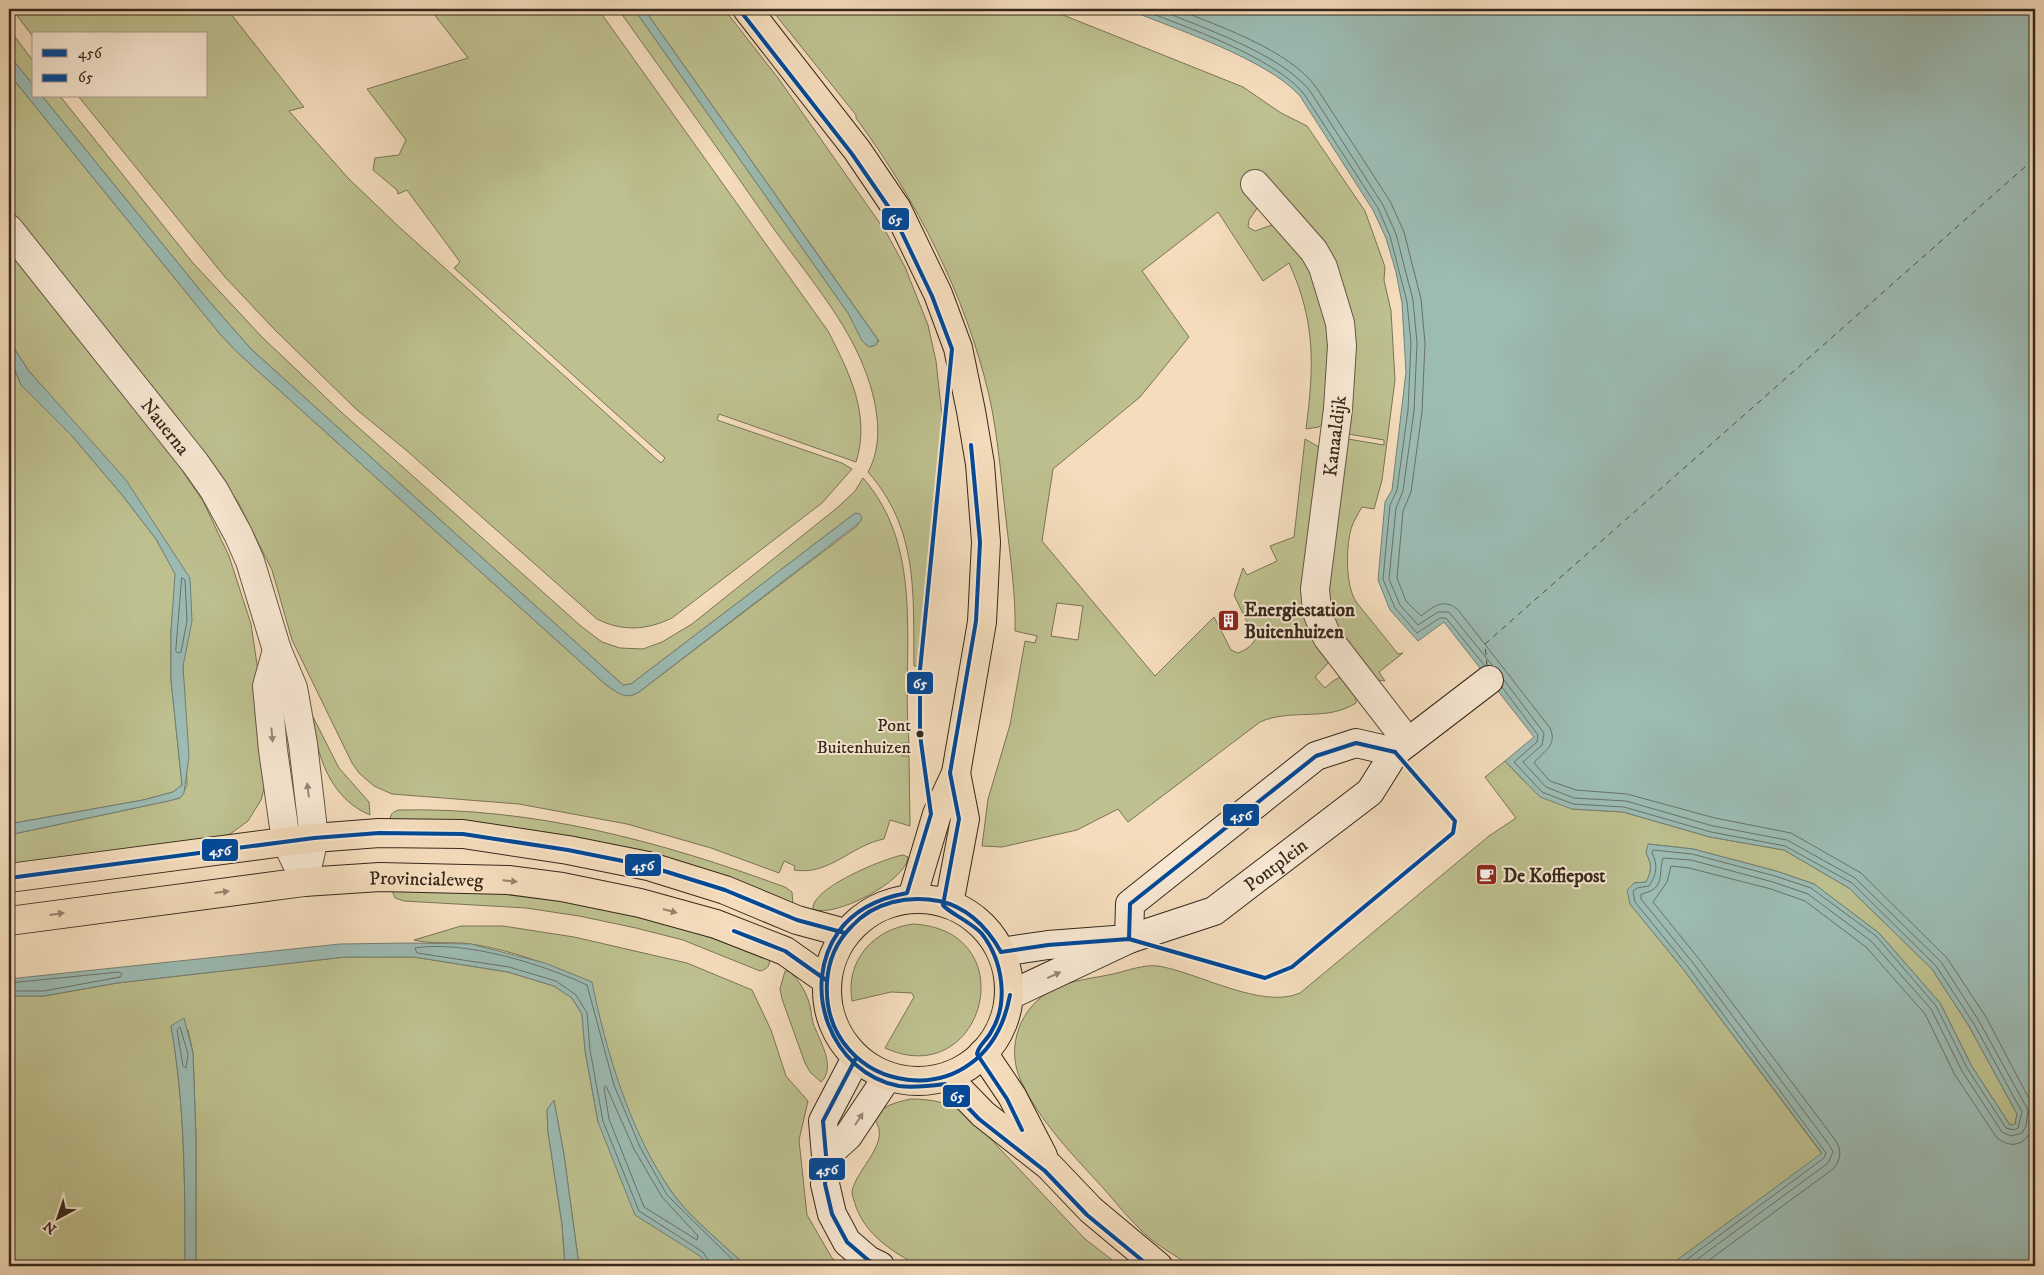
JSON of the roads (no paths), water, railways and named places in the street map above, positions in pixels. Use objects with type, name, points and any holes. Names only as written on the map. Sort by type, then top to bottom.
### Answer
[{"type":"main road","points":[[747,9],[857,150],[897,209],[938,294],[958,348],[980,464],[986,542],[982,622],[956,773],[937,814],[912,898]]},
{"type":"main road","points":[[949,904],[965,818],[956,773]]},
{"type":"main road","points":[[9,878],[314,838],[379,833],[464,834],[568,850],[648,866],[725,890],[796,920],[845,933]]},
{"type":"main road","name":"Provincialeweg","points":[[9,921],[304,882],[380,876],[508,880],[562,887],[640,904],[716,924],[785,950],[826,980]]},
{"type":"main road","points":[[912,898],[934,899],[949,904],[974,918],[990,933],[1001,952],[1008,973],[1010,994],[1003,1025],[990,1047],[970,1065],[947,1077],[920,1082],[888,1076],[870,1068],[856,1058],[844,1045],[829,1014],[826,980],[832,955],[845,933],[863,916],[885,903],[912,898]]},
{"type":"main road","points":[[983,1053],[1012,1096],[1049,1166]]},
{"type":"main road","points":[[947,1077],[983,1114],[1049,1166],[1091,1210],[1158,1266]]},
{"type":"street","name":"Kanaaldijk","points":[[1255,184],[1314,251],[1326,275],[1340,323],[1342,346],[1338,409],[1315,589],[1317,612],[1327,637],[1373,698],[1401,747]]},
{"type":"street","name":"Nauerna","points":[[9,229],[177,439],[214,490],[250,561],[277,650],[293,688],[303,744],[314,838],[304,882]]},
{"type":"street","points":[[277,650],[268,686],[273,750],[286,841],[304,882]]},
{"type":"street","name":"Pontplein","points":[[1010,994],[1129,940],[1214,911],[1370,792],[1401,747],[1489,680]]},
{"type":"street","points":[[1129,940],[1130,904],[1316,756],[1356,743],[1401,747]]},
{"type":"street","name":"Pontplein","points":[[1001,952],[1048,945],[1129,940]]},
{"type":"street","points":[[856,1058],[823,1121],[827,1155],[825,1184],[832,1214],[847,1242],[880,1266]]},
{"type":"street","points":[[827,1155],[848,1136],[888,1076]]},
{"type":"water","points":[[634,9],[644,9],[878,340],[876,345],[869,347],[862,341],[848,313]]},
{"type":"water","points":[[1127,9],[2035,9],[2035,1266],[1669,1266],[1822,1153],[1684,970],[1630,904],[1627,890],[1634,883],[1646,882],[1649,874],[1650,864],[1646,853],[1648,844],[1693,849],[1776,871],[1814,884],[1879,933],[1940,1003],[1971,1065],[2010,1125],[2015,1124],[2017,1114],[1969,1026],[1932,969],[1849,888],[1784,850],[1710,837],[1623,812],[1572,809],[1540,797],[1505,761],[1534,737],[1444,622],[1418,641],[1390,610],[1378,580],[1385,502],[1392,490],[1406,372],[1402,303],[1396,272],[1386,238],[1373,210],[1300,96],[1285,82],[1243,57]]},
{"type":"water","points":[[9,55],[32,84],[32,98],[44,98],[208,300],[251,349],[623,685],[631,684],[855,513],[860,514],[862,518],[860,522],[639,692],[634,695],[625,696],[617,692],[605,684],[238,353],[220,334],[9,74]]},
{"type":"water","points":[[9,340],[28,370],[126,480],[190,578],[192,621],[183,666],[189,756],[184,793],[180,798],[9,835],[9,824],[143,800],[173,792],[182,785],[171,680],[171,631],[175,574],[156,539],[123,496],[72,436],[21,385],[9,355]]},
{"type":"water","points":[[340,944],[471,944],[545,963],[592,982],[604,1035],[621,1090],[643,1143],[656,1168],[687,1211],[746,1266],[708,1266],[700,1256],[635,1215],[598,1122],[585,1050],[582,1014],[572,998],[554,986],[508,972],[414,957],[345,957],[117,983],[44,996],[9,996],[9,979]]},
{"type":"water","points":[[184,1018],[193,1053],[196,1139],[196,1266],[185,1266],[182,1116],[171,1026]]},
{"type":"water","points":[[554,1100],[564,1155],[579,1266],[565,1266],[562,1224],[548,1132],[547,1110]]},
{"type":"place","name":"Energiestation Buitenhuizen","points":[[1228,620]]},
{"type":"place","name":"Pont Buitenhuizen","points":[[920,734]]},
{"type":"place","name":"De Koffiepost","points":[[1487,875]]}]
